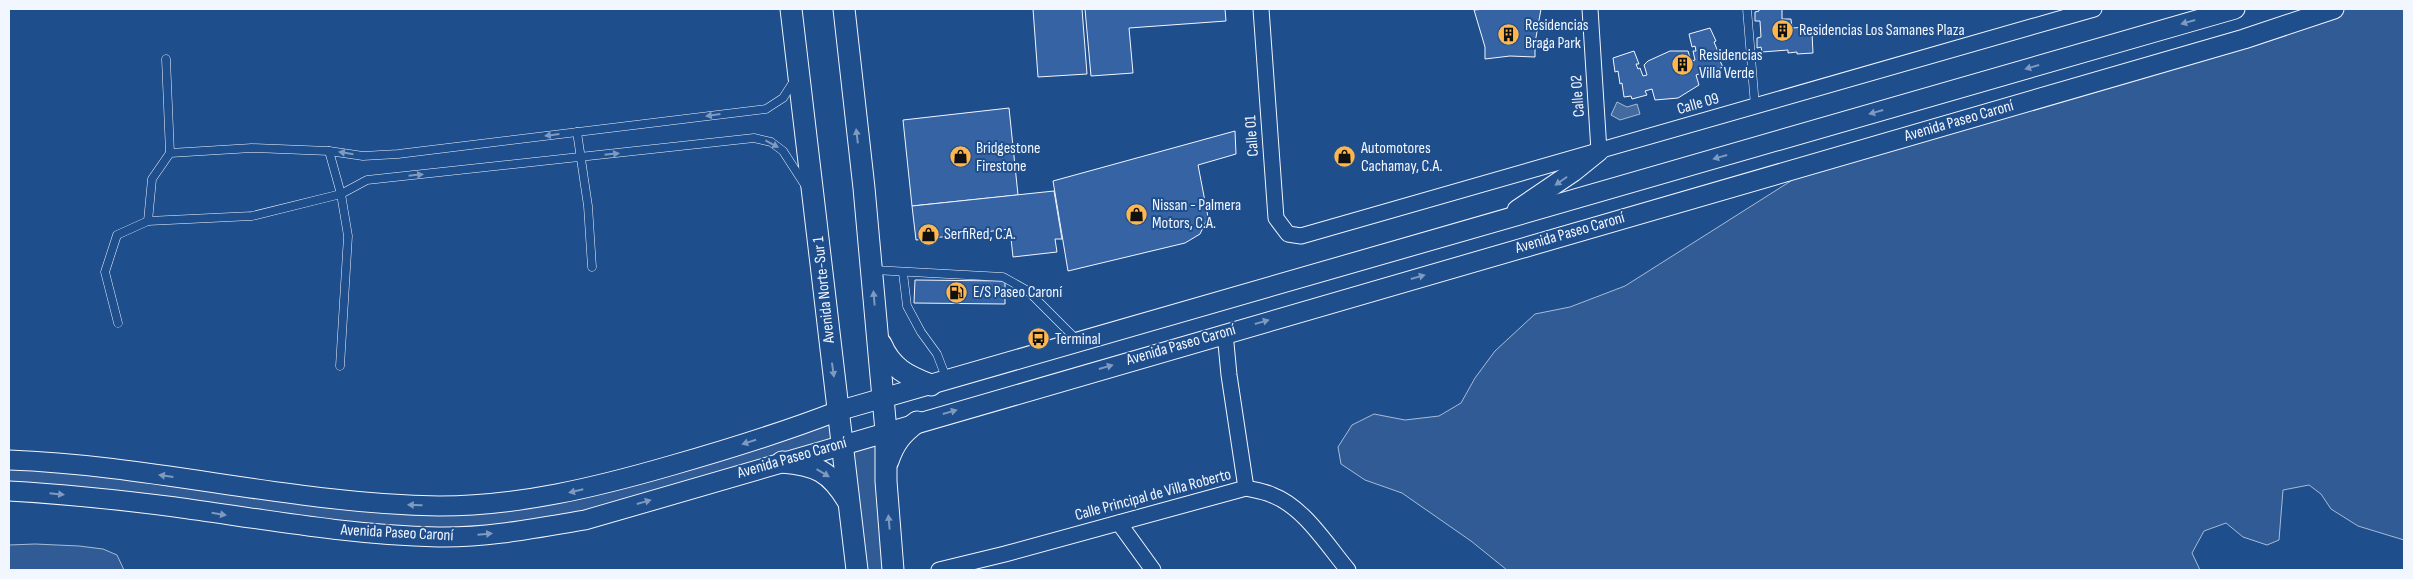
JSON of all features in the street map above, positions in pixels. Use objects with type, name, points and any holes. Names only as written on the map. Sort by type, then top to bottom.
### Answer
[{"type":"main road","name":"Avenida Norte-Sur 1","points":[[791,9],[858,570]]},
{"type":"main road","points":[[844,9],[878,337],[886,431],[886,481],[893,570]]},
{"type":"main road","points":[[878,337],[885,355],[894,366],[906,375],[939,383]]},
{"type":"main road","points":[[886,481],[888,460],[895,443],[903,432],[917,422]]},
{"type":"main road","points":[[782,462],[801,463],[823,471],[838,483],[850,505]]},
{"type":"street","name":"Calle 01","points":[[1261,9],[1276,218],[1288,234],[1312,234]]},
{"type":"street","name":"Calle 02","points":[[1590,9],[1599,151]]},
{"type":"street","name":"Calle 09","points":[[1312,234],[2094,9]]},
{"type":"street","name":"Avenida Paseo Caroní","points":[[9,460],[123,470],[349,501],[413,505],[478,504],[569,493],[722,451],[838,411],[1080,343],[2235,9]]},
{"type":"street","name":"Avenida Paseo Caroní","points":[[9,491],[110,499],[344,531],[440,537],[510,532],[585,520],[917,422],[2244,39],[2334,9]]},
{"type":"street","points":[[1499,221],[1548,190],[1599,151]]},
{"type":"street","points":[[1225,333],[1229,375],[1246,488]]},
{"type":"street","name":"Calle Principal de Villa Roberto","points":[[939,570],[1246,488],[1273,495],[1289,504],[1308,522],[1348,570]]},
{"type":"street","points":[[1119,523],[1153,570]]},
{"type":"lane","points":[[1747,9],[1755,106]]},
{"type":"lane","points":[[148,220],[152,179],[170,153],[166,60]]},
{"type":"lane","points":[[170,153],[252,148],[330,151],[363,156],[398,154],[577,132],[766,108],[783,98],[798,75]]},
{"type":"lane","points":[[577,132],[588,206],[592,267]]},
{"type":"lane","points":[[118,322],[105,272],[117,235],[148,220],[252,216],[341,194],[367,180],[754,138],[771,142],[783,151],[802,180],[815,207]]},
{"type":"lane","points":[[330,151],[341,194],[348,236],[340,366]]},
{"type":"lane","points":[[872,270],[1003,277],[1028,291],[1080,343]]},
{"type":"lane","points":[[903,273],[907,306],[921,332],[937,354],[939,383]]},
{"type":"shaded area","points":[[2330,9],[2404,9],[2404,540],[2358,526],[2331,509],[2321,494],[2309,485],[2283,490],[2279,540],[2267,545],[2243,537],[2226,523],[2204,531],[2192,553],[2200,570],[1507,570],[1471,541],[1402,493],[1365,480],[1341,464],[1338,447],[1352,425],[1374,414],[1405,420],[1439,416],[1461,403],[1475,378],[1495,351],[1535,314],[1570,307],[1625,286],[1824,160]]},
{"type":"shaded area","points":[[1617,102],[1627,107],[1637,104],[1640,114],[1620,120],[1611,115]]},
{"type":"shaded area","points":[[838,411],[843,444],[886,431],[893,570],[857,570],[842,444],[585,520],[472,535],[9,491],[9,460],[299,495],[518,500]]},
{"type":"shaded area","points":[[35,544],[103,549],[117,555],[124,570],[9,570],[9,545]]},
{"type":"building","points":[[1033,9],[1082,9],[1087,74],[1038,77]]},
{"type":"building","points":[[1085,9],[1225,9],[1226,21],[1129,28],[1133,73],[1091,76]]},
{"type":"building","name":"Residencias Braga Park","points":[[1541,9],[1535,43],[1535,57],[1510,56],[1485,59],[1485,47],[1474,10]]},
{"type":"building","name":"Residencias Los Samanes Plaza","points":[[1759,9],[1782,9],[1782,19],[1791,19],[1792,28],[1806,27],[1807,33],[1812,33],[1813,53],[1788,53],[1788,50],[1762,52],[1761,47],[1757,48],[1757,38],[1761,37],[1760,21],[1755,21],[1755,12],[1759,11]]},
{"type":"building","name":"Residencias Villa Verde","points":[[1710,28],[1716,41],[1714,42],[1719,54],[1717,55],[1723,67],[1716,70],[1717,73],[1703,78],[1702,73],[1696,75],[1699,85],[1678,98],[1655,100],[1652,89],[1645,91],[1647,95],[1632,99],[1631,96],[1624,97],[1618,71],[1615,72],[1613,58],[1634,51],[1639,64],[1636,64],[1638,69],[1640,68],[1643,76],[1647,75],[1644,65],[1648,61],[1670,51],[1688,51],[1691,61],[1695,60],[1693,51],[1696,51],[1695,46],[1692,47],[1689,34]]},
{"type":"building","name":"Bridgestone Firestone","points":[[1009,108],[1018,195],[912,206],[903,120]]},
{"type":"building","points":[[1235,131],[1236,154],[1198,165],[1208,217],[1200,234],[1185,243],[1068,271],[1053,181]]},
{"type":"building","points":[[1054,191],[1062,239],[1055,239],[1057,252],[1013,257],[1010,229],[916,240],[912,206]]},
{"type":"building","points":[[915,280],[1005,281],[1005,304],[914,303]]},
{"type":"place","name":"Residencias Los Samanes Plaza","points":[[1783,30]]},
{"type":"place","name":"Residencias Braga Park","points":[[1509,34]]},
{"type":"place","name":"Residencias Villa Verde","points":[[1683,64]]},
{"type":"place","name":"Bridgestone Firestone","points":[[960,157]]},
{"type":"place","name":"Automotores Cachamay, C.A.","points":[[1345,157]]},
{"type":"place","name":"Nissan - Palmera Motors, C.A.","points":[[1136,214]]},
{"type":"place","name":"SerfiRed, C.A.","points":[[928,234]]},
{"type":"place","name":"E/S Paseo Caroní","points":[[957,292]]},
{"type":"place","name":"Terminal","points":[[1039,339]]}]
